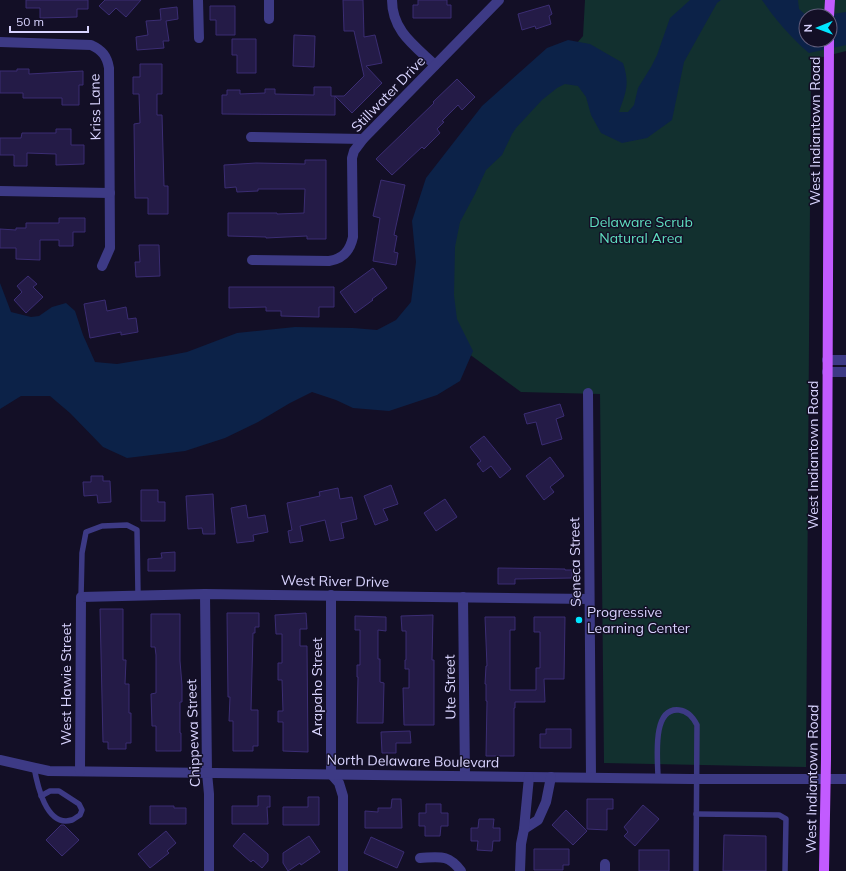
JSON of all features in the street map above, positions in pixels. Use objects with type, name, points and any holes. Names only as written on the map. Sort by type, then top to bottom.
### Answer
[{"type":"main road","name":"West Indiantown Road","points":[[824,871],[826,779],[829,48]]},
{"type":"street","points":[[198,0],[199,38]]},
{"type":"street","points":[[269,0],[269,19]]},
{"type":"street","points":[[392,0],[394,16],[401,31],[435,65]]},
{"type":"street","name":"Stillwater Drive","points":[[252,260],[329,261],[336,260],[348,251],[352,244],[353,237],[352,158],[354,151],[363,138],[499,0]]},
{"type":"street","name":"Kriss Lane","points":[[0,42],[91,45],[98,48],[108,61],[110,248],[102,266]]},
{"type":"street","points":[[252,137],[363,138]]},
{"type":"street","points":[[0,191],[110,193]]},
{"type":"street","points":[[827,360],[846,360]]},
{"type":"street","points":[[827,372],[846,372]]},
{"type":"street","name":"Seneca Street","points":[[588,393],[591,778]]},
{"type":"street","name":"West River Drive","points":[[81,597],[205,594],[589,599]]},
{"type":"street","name":"Chippewa Street","points":[[205,594],[209,871]]},
{"type":"street","name":"Arapaho Street","points":[[331,774],[332,595]]},
{"type":"street","name":"West Hawie Street","points":[[80,771],[81,597]]},
{"type":"street","name":"Ute Street","points":[[463,597],[465,776]]},
{"type":"street","name":"North Delaware Boulevard","points":[[0,760],[49,771],[591,778],[846,779]]},
{"type":"street","points":[[331,774],[339,783],[343,796],[343,871]]},
{"type":"street","points":[[520,871],[521,844],[524,829],[529,777]]},
{"type":"street","points":[[524,829],[538,820],[546,802],[551,777]]},
{"type":"street","points":[[420,858],[445,857],[455,863],[461,871]]},
{"type":"lane","points":[[81,597],[82,553],[86,532],[102,526],[127,525],[136,530],[138,595]]},
{"type":"lane","points":[[658,778],[660,722],[663,716],[675,709],[683,710],[689,713],[697,725],[696,871]]},
{"type":"lane","points":[[34,767],[41,796],[45,807],[61,820],[71,820],[80,815],[82,810],[79,804],[59,791],[50,791],[41,796]]},
{"type":"lane","points":[[696,814],[784,816],[786,819],[785,871]]},
{"type":"green space","name":"Delaware Scrub Natural Area","points":[[585,0],[846,0],[846,51],[811,60],[806,767],[604,763],[600,394],[521,392],[461,348],[448,294],[449,226],[520,109],[583,36]]},
{"type":"water","points":[[690,0],[721,0],[717,3],[684,62],[672,120],[647,138],[622,143],[601,133],[591,115],[586,97],[578,86],[565,84],[557,88],[542,100],[516,128],[502,155],[486,170],[460,222],[455,247],[454,295],[457,319],[473,351],[460,381],[437,395],[389,411],[353,408],[336,400],[312,392],[258,422],[225,438],[185,451],[127,458],[103,447],[70,413],[50,396],[21,396],[0,409],[0,283],[11,312],[31,317],[39,316],[52,307],[66,303],[75,311],[83,335],[95,362],[117,364],[187,352],[237,333],[295,327],[377,330],[396,320],[411,302],[416,262],[412,221],[426,178],[482,106],[547,48],[568,40],[590,44],[623,63],[627,82],[624,99],[619,112],[628,112],[634,105],[638,88],[657,55],[670,18]]},
{"type":"water","points":[[762,0],[798,0],[798,43],[784,28]]},
{"type":"water","points":[[846,12],[846,45],[838,47],[838,13]]},
{"type":"water","points":[[804,48],[832,48],[809,53]]},
{"type":"building","points":[[26,0],[88,0],[88,9],[77,9],[77,17],[40,18],[40,8],[26,8]]},
{"type":"building","points":[[105,0],[141,0],[126,17],[116,8],[109,15],[99,6]]},
{"type":"building","points":[[343,0],[363,0],[364,37],[375,35],[382,63],[366,66],[382,83],[352,113],[335,96],[344,96],[364,76],[354,31],[344,31]]},
{"type":"building","points":[[418,0],[447,0],[447,5],[451,5],[451,18],[413,18],[413,5],[418,5]]},
{"type":"building","points":[[549,5],[552,14],[549,16],[551,24],[536,29],[535,26],[522,30],[518,14]]},
{"type":"building","points":[[210,6],[235,6],[235,35],[216,35],[216,20],[210,20]]},
{"type":"building","points":[[177,7],[178,19],[166,21],[169,41],[163,41],[164,48],[137,50],[136,37],[148,35],[146,21],[161,20],[160,9]]},
{"type":"building","points":[[294,35],[315,36],[314,67],[293,66]]},
{"type":"building","points":[[232,39],[256,39],[256,73],[237,73],[237,55],[232,55]]},
{"type":"building","points":[[140,64],[162,64],[162,94],[157,94],[157,115],[162,115],[164,186],[168,186],[168,214],[148,214],[148,198],[135,198],[134,124],[140,123],[139,94],[133,94],[133,77],[140,77]]},
{"type":"building","points":[[17,69],[29,69],[29,74],[83,71],[83,85],[79,85],[79,105],[62,105],[62,98],[23,98],[23,93],[0,93],[0,71],[17,71]]},
{"type":"building","points":[[457,79],[475,97],[462,110],[458,105],[442,121],[444,122],[437,129],[440,133],[424,149],[422,147],[392,175],[376,159]]},
{"type":"building","points":[[314,87],[331,87],[331,96],[335,96],[335,115],[222,114],[222,95],[227,95],[227,90],[240,90],[240,94],[265,93],[265,89],[275,89],[275,94],[314,95]]},
{"type":"building","points":[[56,129],[71,129],[71,145],[84,145],[84,164],[56,165],[56,154],[27,153],[27,166],[14,166],[14,155],[0,155],[0,138],[21,138],[22,133],[56,133]]},
{"type":"building","points":[[305,160],[326,160],[326,239],[307,239],[307,236],[266,238],[228,236],[228,213],[304,213],[305,189],[258,189],[258,191],[237,192],[236,187],[225,188],[224,165],[256,163],[305,164]]},
{"type":"building","points":[[381,180],[405,185],[394,235],[397,236],[394,252],[398,253],[396,265],[373,261],[380,218],[373,216]]},
{"type":"building","points":[[59,218],[85,218],[85,232],[73,232],[73,246],[59,246],[59,240],[40,240],[40,260],[16,259],[16,248],[0,248],[0,229],[16,230],[16,228],[26,228],[26,223],[59,223]]},
{"type":"building","points":[[139,245],[159,245],[160,276],[136,277],[135,262],[140,262]]},
{"type":"building","points":[[373,268],[387,288],[355,313],[340,292]]},
{"type":"building","points":[[28,276],[37,284],[33,287],[43,297],[26,313],[14,300],[22,292],[17,286]]},
{"type":"building","points":[[229,287],[334,287],[334,307],[319,307],[319,317],[281,316],[281,311],[266,311],[266,307],[229,308]]},
{"type":"building","points":[[105,300],[107,311],[126,307],[128,319],[136,318],[138,332],[121,335],[121,332],[90,338],[84,304]]},
{"type":"building","points":[[560,404],[564,416],[556,419],[562,439],[542,445],[536,422],[527,424],[524,414]]},
{"type":"building","points":[[484,436],[511,469],[500,478],[491,466],[483,472],[477,464],[481,461],[470,447]]},
{"type":"building","points":[[550,457],[564,476],[550,487],[554,492],[544,500],[526,476]]},
{"type":"building","points":[[91,476],[103,476],[103,481],[110,481],[111,502],[98,503],[97,495],[84,496],[83,482],[91,482]]},
{"type":"building","points":[[391,485],[398,504],[383,509],[388,520],[375,525],[364,496]]},
{"type":"building","points":[[338,488],[340,499],[352,497],[357,519],[341,523],[344,538],[330,541],[325,520],[300,526],[303,541],[290,543],[288,531],[292,530],[287,503],[320,496],[319,492]]},
{"type":"building","points":[[141,490],[158,490],[158,502],[165,502],[165,521],[141,521]]},
{"type":"building","points":[[213,494],[215,534],[203,534],[202,528],[188,529],[186,496]]},
{"type":"building","points":[[445,499],[457,517],[436,531],[424,513]]},
{"type":"building","points":[[246,505],[248,518],[265,515],[268,532],[253,535],[254,541],[237,543],[231,508]]},
{"type":"building","points":[[175,552],[175,571],[148,571],[148,559],[162,558],[161,553]]},
{"type":"building","points":[[498,568],[565,569],[572,570],[572,578],[515,579],[515,584],[498,584]]},
{"type":"building","points":[[100,609],[123,609],[123,660],[126,660],[125,684],[129,684],[129,713],[131,713],[131,743],[126,743],[126,749],[108,749],[108,742],[103,742]]},
{"type":"building","points":[[227,613],[259,613],[259,627],[255,627],[255,633],[253,633],[251,710],[258,710],[258,746],[253,746],[253,751],[233,751],[233,721],[229,721],[230,697],[228,697]]},
{"type":"building","points":[[306,613],[307,629],[300,629],[300,646],[307,646],[308,752],[283,751],[283,722],[278,722],[278,711],[283,711],[282,680],[278,680],[278,663],[282,663],[282,634],[276,634],[275,615]]},
{"type":"building","points":[[151,614],[180,614],[180,661],[182,685],[182,702],[180,702],[181,751],[156,751],[156,726],[152,726],[151,694],[156,693],[156,655],[155,647],[151,647]]},
{"type":"building","points":[[433,615],[432,660],[434,660],[434,725],[404,725],[403,688],[409,688],[409,669],[405,669],[406,631],[402,631],[401,616]]},
{"type":"building","points":[[355,616],[386,617],[386,631],[378,630],[380,682],[384,683],[383,723],[357,723],[357,665],[360,665],[360,630],[355,630]]},
{"type":"building","points":[[485,617],[515,617],[515,630],[510,630],[510,690],[536,690],[536,668],[540,668],[540,632],[534,632],[534,617],[565,617],[564,679],[544,679],[545,702],[515,702],[514,756],[486,756],[487,701],[485,684],[487,666]]},
{"type":"building","points":[[546,729],[571,729],[571,748],[540,748],[540,734],[546,734]]},
{"type":"building","points":[[410,731],[411,743],[396,743],[396,753],[382,753],[381,732]]},
{"type":"building","points":[[258,796],[270,796],[270,807],[267,807],[268,824],[232,824],[232,806],[258,806]]},
{"type":"building","points":[[308,797],[319,797],[319,825],[283,825],[283,807],[308,807]]},
{"type":"building","points":[[392,799],[401,799],[402,828],[365,828],[365,811],[378,812],[378,808],[391,808]]},
{"type":"building","points":[[587,799],[613,799],[613,809],[607,809],[607,830],[587,829]]},
{"type":"building","points":[[426,804],[441,804],[441,813],[448,813],[448,826],[441,826],[440,836],[425,836],[425,826],[419,826],[419,813],[426,813]]},
{"type":"building","points":[[643,805],[659,819],[635,846],[624,836],[628,832],[624,827]]},
{"type":"building","points":[[150,806],[174,806],[174,808],[186,808],[186,824],[150,824]]},
{"type":"building","points":[[566,810],[587,831],[573,845],[552,825]]},
{"type":"building","points":[[479,819],[494,819],[493,828],[500,828],[500,841],[493,841],[492,851],[477,850],[478,841],[471,841],[471,828],[478,828]]},
{"type":"building","points":[[61,825],[64,825],[79,840],[62,856],[46,840]]},
{"type":"building","points":[[166,831],[176,843],[167,851],[169,853],[150,868],[138,854]]},
{"type":"building","points":[[244,833],[268,854],[268,861],[262,868],[253,860],[251,862],[233,846]]},
{"type":"building","points":[[724,835],[766,836],[766,871],[723,871]]},
{"type":"building","points":[[309,836],[320,852],[301,865],[300,863],[288,871],[283,863],[283,853]]},
{"type":"building","points":[[371,837],[404,852],[397,868],[364,853]]},
{"type":"building","points":[[534,849],[569,849],[569,865],[563,865],[563,870],[534,870]]},
{"type":"building","points":[[639,850],[669,850],[669,871],[639,871]]},
{"type":"place","name":"Progressive Learning Center","points":[[579,620]]}]
